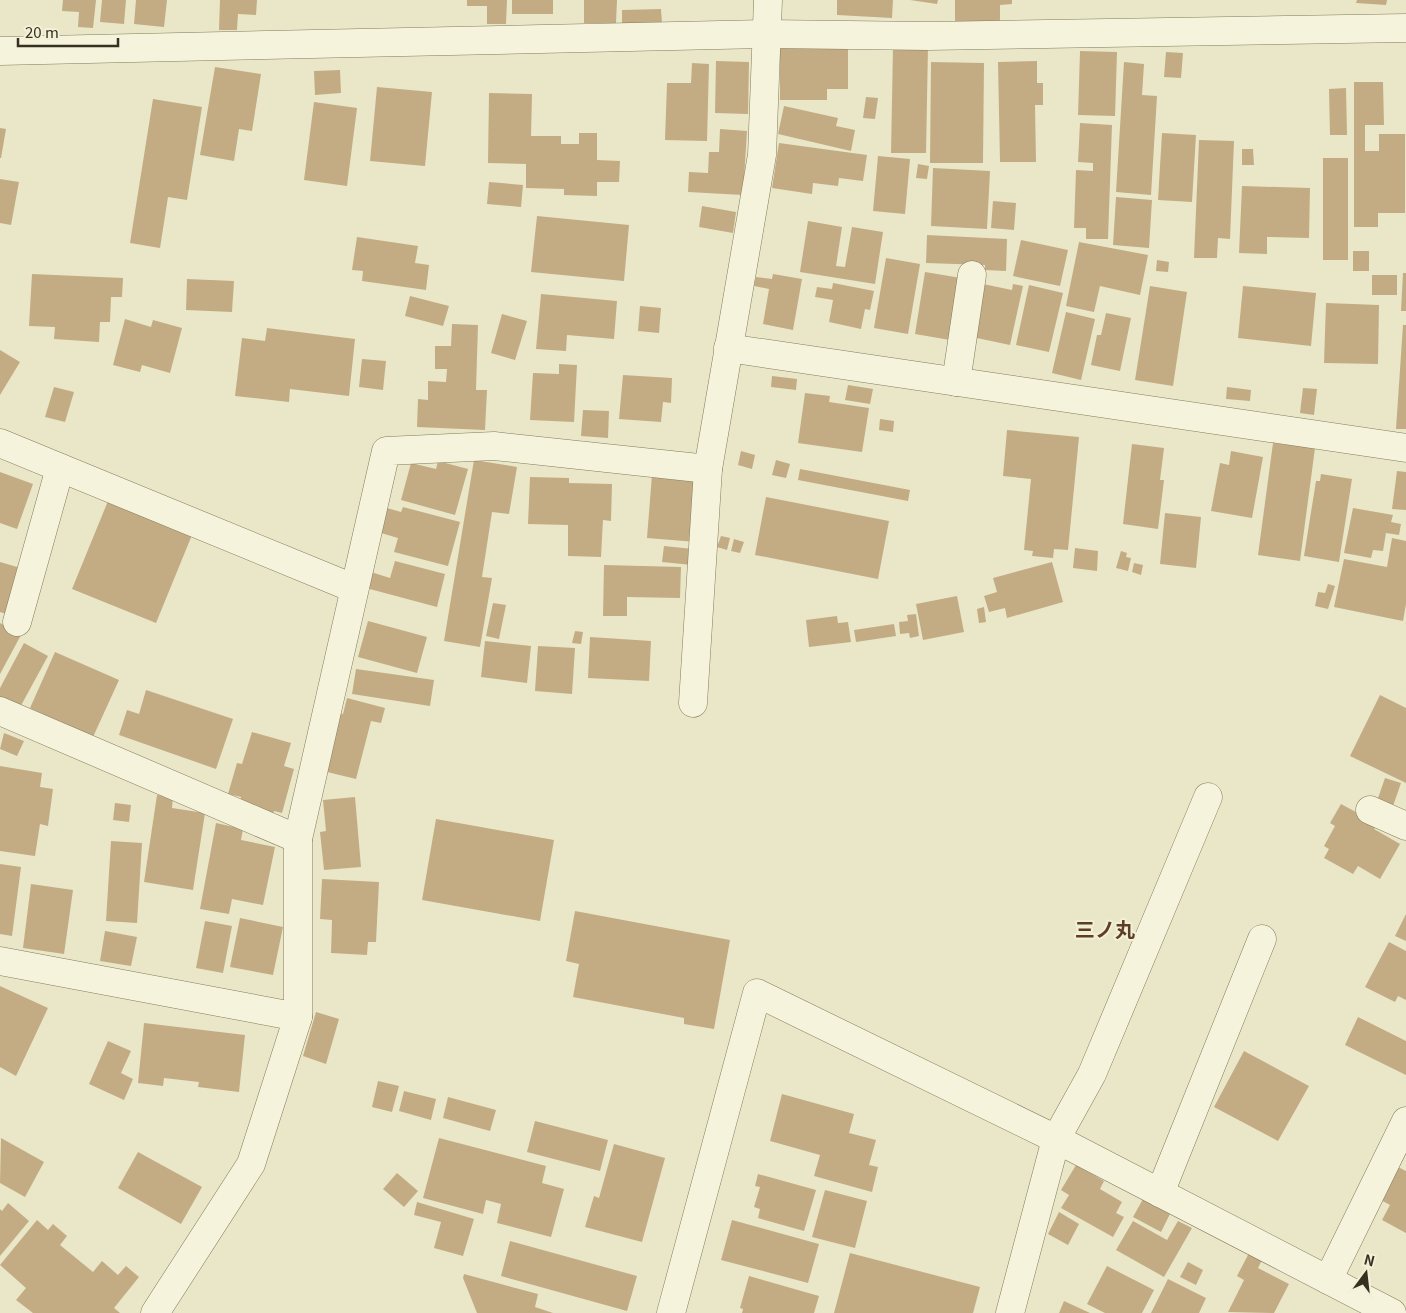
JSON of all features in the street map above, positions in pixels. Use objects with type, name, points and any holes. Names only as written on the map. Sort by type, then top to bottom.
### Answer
[{"type":"street","points":[[693,703],[708,468],[762,155],[768,0]]},
{"type":"street","points":[[0,51],[767,34],[929,36],[1406,28]]},
{"type":"street","points":[[956,382],[972,275]]},
{"type":"street","points":[[728,348],[1406,448]]},
{"type":"street","points":[[0,443],[353,588]]},
{"type":"street","points":[[155,1313],[250,1164],[298,1017],[298,839],[353,588],[386,451],[494,446],[708,468]]},
{"type":"street","points":[[16,622],[60,468]]},
{"type":"street","points":[[0,710],[298,839]]},
{"type":"street","points":[[1010,1313],[1056,1140],[1092,1074],[1208,797]]},
{"type":"street","points":[[1370,810],[1406,826]]},
{"type":"street","points":[[1160,1193],[1262,939]]},
{"type":"street","points":[[0,961],[298,1017]]},
{"type":"street","points":[[672,1313],[756,993],[1056,1140],[1392,1313]]},
{"type":"street","points":[[1328,1280],[1406,1121]]},
{"type":"building","points":[[63,0],[96,0],[93,28],[78,27],[79,12],[62,11]]},
{"type":"building","points":[[102,0],[126,0],[124,24],[100,22]]},
{"type":"building","points":[[136,0],[167,0],[164,27],[134,24]]},
{"type":"building","points":[[220,0],[257,0],[256,15],[238,14],[237,30],[219,30]]},
{"type":"building","points":[[467,0],[507,0],[506,24],[487,24],[487,6],[467,6]]},
{"type":"building","points":[[512,0],[553,0],[553,14],[512,14]]},
{"type":"building","points":[[584,0],[617,0],[616,23],[584,23]]},
{"type":"building","points":[[837,0],[893,0],[892,18],[837,15]]},
{"type":"building","points":[[910,0],[938,0],[937,4]]},
{"type":"building","points":[[955,0],[1012,0],[1012,4],[1000,5],[1000,25],[955,24]]},
{"type":"building","points":[[1357,0],[1387,0],[1386,5],[1356,3]]},
{"type":"building","points":[[661,9],[662,24],[622,25],[622,10]]},
{"type":"building","points":[[780,43],[848,43],[848,89],[827,89],[827,100],[780,100]]},
{"type":"building","points":[[893,47],[928,47],[926,153],[891,153]]},
{"type":"building","points":[[1080,51],[1117,52],[1115,116],[1078,115]]},
{"type":"building","points":[[1166,52],[1183,53],[1181,78],[1164,77]]},
{"type":"building","points":[[716,61],[749,62],[748,114],[715,113]]},
{"type":"building","points":[[1037,61],[1037,83],[1043,83],[1043,105],[1035,105],[1036,162],[1000,162],[998,62]]},
{"type":"building","points":[[931,62],[984,63],[983,163],[930,163]]},
{"type":"building","points":[[1124,62],[1144,64],[1142,95],[1157,96],[1151,195],[1116,192]]},
{"type":"building","points":[[692,63],[709,64],[707,141],[665,140],[667,83],[691,83]]},
{"type":"building","points":[[215,67],[261,74],[252,131],[239,129],[234,161],[200,155]]},
{"type":"building","points":[[340,70],[341,93],[315,95],[314,71]]},
{"type":"building","points":[[1354,82],[1383,82],[1384,125],[1365,125],[1365,151],[1379,151],[1379,134],[1405,134],[1405,213],[1378,213],[1378,227],[1354,227]]},
{"type":"building","points":[[377,87],[432,92],[425,166],[370,161]]},
{"type":"building","points":[[1346,88],[1347,135],[1330,135],[1329,89]]},
{"type":"building","points":[[489,93],[532,94],[531,136],[561,136],[561,144],[579,144],[579,133],[597,133],[597,160],[620,161],[619,182],[597,182],[597,196],[564,195],[564,189],[526,188],[526,164],[488,163]]},
{"type":"building","points":[[866,97],[878,98],[875,119],[863,118]]},
{"type":"building","points":[[153,99],[202,107],[187,200],[168,197],[160,248],[130,243]]},
{"type":"building","points":[[314,102],[357,108],[347,186],[304,180]]},
{"type":"building","points":[[784,106],[838,118],[836,126],[855,130],[851,151],[778,134]]},
{"type":"building","points":[[1080,123],[1112,125],[1108,239],[1086,239],[1086,228],[1074,228],[1076,170],[1093,171],[1093,163],[1078,162]]},
{"type":"building","points":[[0,128],[6,129],[1,158],[0,158]]},
{"type":"building","points":[[720,129],[747,131],[743,195],[688,192],[689,172],[708,173],[709,152],[719,152]]},
{"type":"building","points":[[1162,133],[1196,135],[1192,202],[1158,200]]},
{"type":"building","points":[[1199,140],[1234,141],[1230,239],[1218,238],[1217,258],[1194,258]]},
{"type":"building","points":[[779,143],[867,155],[863,181],[839,178],[838,186],[813,183],[812,194],[772,188]]},
{"type":"building","points":[[1242,149],[1253,149],[1254,165],[1242,165]]},
{"type":"building","points":[[878,156],[910,159],[905,214],[873,211]]},
{"type":"building","points":[[1323,158],[1348,158],[1348,260],[1323,260]]},
{"type":"building","points":[[918,164],[929,166],[927,179],[916,178]]},
{"type":"building","points":[[933,168],[990,171],[987,229],[931,226]]},
{"type":"building","points":[[0,179],[19,182],[11,225],[0,223]]},
{"type":"building","points":[[489,182],[523,185],[521,207],[487,204]]},
{"type":"building","points":[[1242,186],[1310,188],[1309,238],[1267,237],[1267,254],[1239,253]]},
{"type":"building","points":[[1116,197],[1152,200],[1149,248],[1113,245]]},
{"type":"building","points":[[993,201],[1016,203],[1014,230],[991,228]]},
{"type":"building","points":[[702,206],[736,212],[733,233],[699,227]]},
{"type":"building","points":[[537,216],[629,225],[624,281],[531,272]]},
{"type":"building","points":[[808,221],[842,227],[836,266],[845,267],[852,227],[883,232],[875,284],[800,272]]},
{"type":"building","points":[[927,235],[1007,239],[1006,271],[985,270],[985,265],[926,263]]},
{"type":"building","points":[[357,237],[418,246],[415,263],[429,265],[426,290],[362,281],[363,271],[352,270]]},
{"type":"building","points":[[1021,240],[1068,250],[1060,286],[1013,276]]},
{"type":"building","points":[[1079,242],[1148,255],[1140,295],[1100,286],[1094,312],[1066,306]]},
{"type":"building","points":[[1353,251],[1369,251],[1369,271],[1353,271]]},
{"type":"building","points":[[886,258],[920,264],[908,334],[874,328]]},
{"type":"building","points":[[1157,260],[1169,262],[1168,272],[1156,271]]},
{"type":"building","points":[[925,272],[961,278],[950,340],[915,334]]},
{"type":"building","points":[[1403,273],[1406,273],[1406,311],[1401,311]]},
{"type":"building","points":[[32,274],[123,278],[122,297],[111,297],[110,322],[100,322],[99,342],[54,339],[55,327],[29,326]]},
{"type":"building","points":[[773,274],[802,279],[793,330],[763,324],[769,289],[754,286],[756,277],[772,279]]},
{"type":"building","points":[[1372,275],[1397,275],[1397,295],[1372,295]]},
{"type":"building","points":[[187,279],[234,281],[232,312],[186,310]]},
{"type":"building","points":[[833,283],[874,291],[870,310],[865,309],[861,329],[829,322],[833,300],[815,297],[817,287],[832,289]]},
{"type":"building","points":[[983,284],[1012,290],[1013,284],[1023,286],[1010,345],[972,337]]},
{"type":"building","points":[[1029,285],[1063,293],[1049,352],[1016,345]]},
{"type":"building","points":[[1150,286],[1187,292],[1173,386],[1135,380]]},
{"type":"building","points":[[1243,286],[1316,293],[1311,346],[1238,338]]},
{"type":"building","points":[[541,294],[617,301],[614,339],[567,335],[566,351],[536,349]]},
{"type":"building","points":[[410,296],[449,306],[443,326],[405,316]]},
{"type":"building","points":[[1326,303],[1379,305],[1378,364],[1324,363]]},
{"type":"building","points":[[640,306],[661,308],[659,333],[638,331]]},
{"type":"building","points":[[1066,312],[1095,319],[1081,380],[1052,373]]},
{"type":"building","points":[[1106,313],[1131,318],[1120,371],[1091,365],[1097,335],[1101,335]]},
{"type":"building","points":[[502,314],[527,321],[515,360],[491,353]]},
{"type":"building","points":[[125,319],[151,327],[153,320],[182,328],[170,373],[142,365],[140,372],[113,365]]},
{"type":"building","points":[[452,324],[478,325],[476,390],[487,390],[485,430],[417,427],[418,399],[428,400],[428,381],[446,382],[447,369],[435,369],[435,346],[451,346]]},
{"type":"building","points":[[1403,325],[1406,325],[1406,429],[1396,429]]},
{"type":"building","points":[[267,328],[355,339],[349,396],[290,389],[289,402],[235,396],[242,338],[265,341]]},
{"type":"building","points":[[0,350],[20,362],[0,395]]},
{"type":"building","points":[[362,359],[386,361],[383,390],[359,387]]},
{"type":"building","points":[[559,364],[577,365],[574,422],[530,420],[533,373],[559,374]]},
{"type":"building","points":[[623,375],[672,378],[671,403],[663,402],[661,422],[619,419]]},
{"type":"building","points":[[772,376],[797,379],[796,390],[771,387]]},
{"type":"building","points":[[848,385],[873,389],[870,404],[845,400]]},
{"type":"building","points":[[54,387],[74,392],[65,422],[45,417]]},
{"type":"building","points":[[1227,387],[1251,390],[1250,401],[1226,399]]},
{"type":"building","points":[[1303,388],[1317,389],[1314,415],[1300,413]]},
{"type":"building","points":[[805,393],[830,396],[829,402],[869,408],[862,452],[798,443]]},
{"type":"building","points":[[583,410],[609,411],[608,438],[581,436]]},
{"type":"building","points":[[880,419],[894,421],[893,432],[879,430]]},
{"type":"building","points":[[1007,430],[1079,437],[1068,550],[1054,549],[1053,558],[1032,556],[1033,551],[1024,550],[1031,479],[1003,476]]},
{"type":"building","points":[[1273,443],[1315,448],[1300,561],[1258,555]]},
{"type":"building","points":[[1132,444],[1164,448],[1160,480],[1164,480],[1158,529],[1123,524]]},
{"type":"building","points":[[741,451],[755,455],[752,469],[738,465]]},
{"type":"building","points":[[1231,451],[1263,457],[1252,518],[1211,511],[1220,463],[1229,465]]},
{"type":"building","points":[[474,460],[517,467],[509,514],[492,512],[482,577],[492,578],[480,647],[444,641]]},
{"type":"building","points":[[776,460],[790,464],[786,478],[772,475]]},
{"type":"building","points":[[438,461],[468,469],[455,515],[401,500],[411,463],[436,469]]},
{"type":"building","points":[[800,469],[910,490],[908,501],[798,480]]},
{"type":"building","points":[[1397,471],[1406,472],[1406,510],[1392,509]]},
{"type":"building","points":[[0,472],[33,484],[17,529],[0,523]]},
{"type":"building","points":[[1321,474],[1352,479],[1339,562],[1304,556],[1316,481],[1320,481]]},
{"type":"building","points":[[652,475],[701,478],[696,542],[647,538]]},
{"type":"building","points":[[530,477],[569,478],[569,483],[612,484],[611,521],[603,520],[601,557],[568,556],[568,525],[528,524]]},
{"type":"building","points":[[766,497],[889,521],[878,579],[755,555]]},
{"type":"building","points":[[108,501],[192,535],[156,623],[72,589]]},
{"type":"building","points":[[403,507],[460,522],[448,566],[394,552],[398,538],[381,533],[387,508],[401,512]]},
{"type":"building","points":[[1353,508],[1393,515],[1391,522],[1401,524],[1399,535],[1386,533],[1383,551],[1373,550],[1371,558],[1344,553]]},
{"type":"building","points":[[1165,513],[1201,517],[1196,568],[1160,564]]},
{"type":"building","points":[[721,536],[730,538],[727,550],[717,547]]},
{"type":"building","points":[[1392,538],[1406,541],[1406,604],[1403,621],[1334,607],[1344,559],[1387,567]]},
{"type":"building","points":[[734,539],[744,542],[740,553],[731,551]]},
{"type":"building","points":[[664,546],[693,549],[692,565],[662,562]]},
{"type":"building","points":[[1075,548],[1098,551],[1097,571],[1073,568]]},
{"type":"building","points":[[1121,551],[1127,553],[1126,557],[1131,558],[1128,571],[1116,568]]},
{"type":"building","points":[[395,561],[445,574],[437,607],[366,588],[371,572],[390,578]]},
{"type":"building","points":[[0,562],[24,569],[10,615],[0,612]]},
{"type":"building","points":[[1052,562],[1063,602],[1007,618],[1005,608],[989,612],[984,596],[997,592],[993,578]]},
{"type":"building","points":[[1134,563],[1143,565],[1141,575],[1132,572]]},
{"type":"building","points":[[604,565],[681,567],[680,598],[627,597],[627,616],[603,616]]},
{"type":"building","points":[[1328,584],[1335,586],[1328,609],[1315,606],[1318,592],[1325,593]]},
{"type":"building","points":[[957,596],[964,632],[923,640],[916,604]]},
{"type":"building","points":[[493,603],[506,605],[499,639],[486,636]]},
{"type":"building","points":[[984,607],[986,622],[979,623],[977,609]]},
{"type":"building","points":[[916,614],[919,636],[910,638],[909,633],[900,634],[899,622],[908,621],[907,615]]},
{"type":"building","points":[[837,616],[838,623],[848,622],[851,642],[809,647],[806,620]]},
{"type":"building","points":[[368,621],[427,637],[417,673],[358,657]]},
{"type":"building","points":[[0,623],[21,635],[0,674]]},
{"type":"building","points":[[894,624],[896,636],[856,642],[854,630]]},
{"type":"building","points":[[575,631],[583,632],[581,644],[572,643]]},
{"type":"building","points":[[590,637],[651,641],[649,681],[588,678]]},
{"type":"building","points":[[485,641],[531,646],[527,683],[481,677]]},
{"type":"building","points":[[24,643],[48,656],[18,711],[0,701],[0,688]]},
{"type":"building","points":[[538,646],[575,648],[572,694],[535,691]]},
{"type":"building","points":[[55,652],[119,680],[93,737],[30,708]]},
{"type":"building","points":[[356,669],[434,680],[430,706],[352,694]]},
{"type":"building","points":[[146,690],[233,719],[216,769],[119,735],[127,710],[139,714]]},
{"type":"building","points":[[1380,695],[1406,708],[1406,783],[1350,756]]},
{"type":"building","points":[[347,698],[385,708],[381,723],[371,721],[356,779],[323,771],[338,713],[343,714]]},
{"type":"building","points":[[252,732],[291,743],[284,766],[294,769],[282,813],[274,811],[272,817],[240,803],[241,797],[228,794],[237,763],[242,764]]},
{"type":"building","points":[[4,733],[24,741],[17,756],[0,749]]},
{"type":"building","points":[[0,766],[42,773],[40,787],[53,789],[48,826],[40,824],[35,856],[0,851]]},
{"type":"building","points":[[1385,778],[1401,783],[1393,806],[1377,801]]},
{"type":"building","points":[[157,795],[173,797],[172,808],[205,813],[193,890],[144,882]]},
{"type":"building","points":[[355,797],[361,867],[324,870],[320,832],[326,831],[323,800]]},
{"type":"building","points":[[115,803],[131,805],[129,822],[113,820]]},
{"type":"building","points":[[1341,804],[1378,824],[1374,829],[1400,844],[1380,879],[1358,866],[1353,874],[1324,858],[1329,849],[1324,846],[1335,826],[1330,823]]},
{"type":"building","points":[[436,819],[554,840],[540,921],[422,900]]},
{"type":"building","points":[[216,823],[243,829],[241,840],[275,847],[263,905],[232,899],[229,914],[200,909]]},
{"type":"building","points":[[111,841],[142,843],[137,923],[106,921]]},
{"type":"building","points":[[0,864],[21,867],[12,936],[0,934]]},
{"type":"building","points":[[322,879],[379,882],[376,942],[368,942],[367,955],[331,953],[332,920],[320,919]]},
{"type":"building","points":[[31,884],[73,890],[64,954],[23,948]]},
{"type":"building","points":[[575,911],[730,940],[714,1029],[684,1024],[684,1018],[573,997],[579,964],[566,961]]},
{"type":"building","points":[[1406,914],[1406,941],[1395,936]]},
{"type":"building","points":[[240,918],[283,927],[273,975],[230,967]]},
{"type":"building","points":[[205,921],[232,926],[223,973],[196,968]]},
{"type":"building","points":[[105,931],[137,937],[131,966],[100,961]]},
{"type":"building","points":[[1389,942],[1406,951],[1406,1000],[1398,996],[1395,1002],[1365,987]]},
{"type":"building","points":[[0,986],[48,1008],[16,1076],[0,1067]]},
{"type":"building","points":[[316,1012],[339,1019],[326,1064],[303,1056]]},
{"type":"building","points":[[1358,1017],[1406,1041],[1406,1075],[1345,1045]]},
{"type":"building","points":[[144,1023],[245,1035],[239,1092],[198,1087],[199,1082],[164,1078],[163,1086],[138,1083]]},
{"type":"building","points":[[108,1041],[131,1051],[121,1073],[133,1079],[124,1100],[89,1084]]},
{"type":"building","points":[[1244,1051],[1309,1086],[1278,1141],[1214,1107]]},
{"type":"building","points":[[378,1081],[399,1086],[392,1112],[372,1107]]},
{"type":"building","points":[[404,1091],[436,1099],[431,1120],[399,1111]]},
{"type":"building","points":[[782,1094],[854,1114],[849,1133],[876,1140],[869,1165],[878,1167],[872,1192],[814,1176],[820,1155],[770,1141]]},
{"type":"building","points":[[448,1097],[496,1110],[490,1131],[443,1118]]},
{"type":"building","points":[[535,1121],[608,1140],[600,1171],[527,1152]]},
{"type":"building","points":[[1,1138],[44,1162],[25,1197],[0,1183]]},
{"type":"building","points":[[439,1138],[546,1166],[542,1183],[564,1189],[551,1237],[497,1223],[501,1204],[486,1200],[483,1214],[423,1198]]},
{"type":"building","points":[[614,1144],[665,1158],[642,1242],[585,1227],[594,1196],[599,1198]]},
{"type":"building","points":[[138,1152],[202,1187],[181,1224],[118,1188]]},
{"type":"building","points":[[1076,1165],[1104,1181],[1100,1189],[1122,1202],[1116,1213],[1124,1217],[1113,1237],[1061,1208],[1069,1195],[1061,1190]]},
{"type":"building","points":[[1396,1166],[1406,1171],[1406,1233],[1382,1220],[1390,1205],[1379,1199]]},
{"type":"building","points":[[397,1173],[418,1191],[404,1207],[383,1189]]},
{"type":"building","points":[[758,1174],[816,1190],[804,1231],[758,1218],[760,1209],[754,1207],[760,1187],[755,1186]]},
{"type":"building","points":[[825,1190],[867,1201],[855,1248],[812,1237]]},
{"type":"building","points":[[1143,1199],[1170,1214],[1161,1232],[1133,1217]]},
{"type":"building","points":[[417,1202],[474,1219],[463,1256],[434,1248],[441,1222],[414,1215]]},
{"type":"building","points":[[8,1203],[29,1221],[0,1256],[0,1209],[2,1211]]},
{"type":"building","points":[[1059,1212],[1079,1224],[1068,1245],[1048,1234]]},
{"type":"building","points":[[37,1220],[48,1230],[53,1224],[67,1236],[60,1245],[93,1272],[102,1261],[118,1275],[126,1266],[139,1277],[114,1308],[120,1313],[33,1313],[16,1300],[26,1288],[0,1265]]},
{"type":"building","points":[[732,1220],[819,1244],[808,1283],[721,1260]]},
{"type":"building","points":[[1133,1221],[1167,1240],[1178,1221],[1192,1228],[1164,1277],[1116,1250]]},
{"type":"building","points":[[510,1241],[637,1276],[627,1311],[501,1276]]},
{"type":"building","points":[[850,1253],[980,1287],[973,1313],[834,1313]]},
{"type":"building","points":[[1249,1253],[1262,1260],[1258,1268],[1289,1284],[1274,1313],[1228,1312],[1244,1280],[1237,1276]]},
{"type":"building","points":[[1188,1262],[1203,1270],[1196,1285],[1180,1277]]},
{"type":"building","points":[[1107,1266],[1154,1290],[1142,1313],[1105,1313],[1087,1304]]},
{"type":"building","points":[[464,1274],[538,1294],[535,1307],[553,1313],[477,1313],[463,1278]]},
{"type":"building","points":[[749,1276],[819,1296],[814,1313],[742,1313],[743,1309],[740,1308]]},
{"type":"building","points":[[1168,1279],[1206,1298],[1199,1313],[1151,1313]]},
{"type":"building","points":[[1064,1301],[1090,1313],[1059,1313]]},
{"type":"district","name":"三ノ丸","points":[[1105,930]]}]
